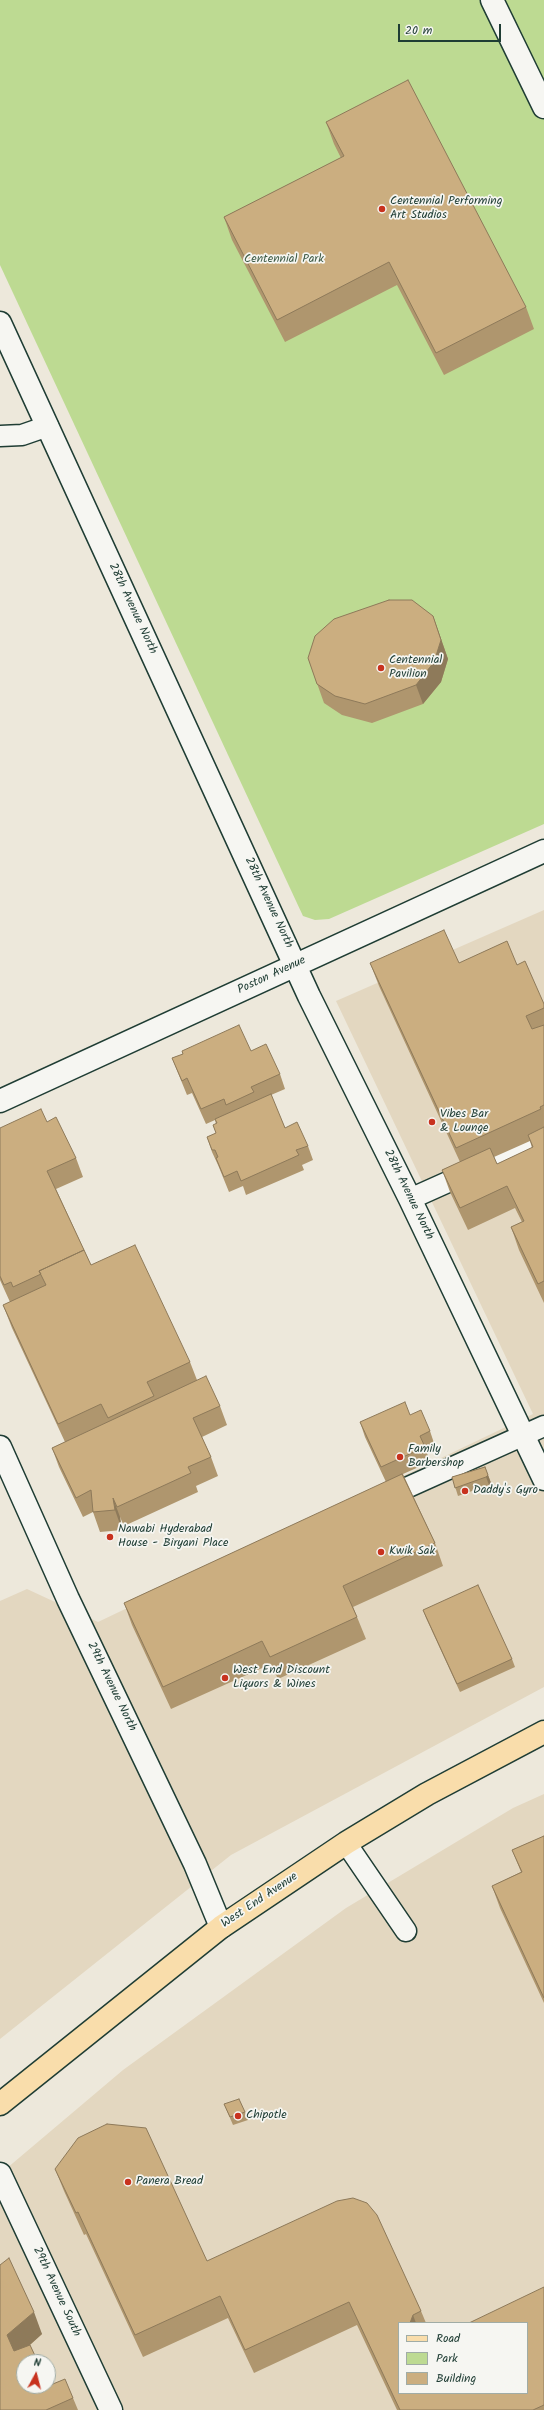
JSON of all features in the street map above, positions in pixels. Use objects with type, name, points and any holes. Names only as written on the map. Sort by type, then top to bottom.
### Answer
[{"type":"main road","name":"West End Avenue","points":[[0,2104],[221,1927],[346,1843],[427,1794],[544,1732]]},
{"type":"street","points":[[492,0],[544,107]]},
{"type":"street","name":"28th Avenue North","points":[[0,323],[297,965],[309,996],[410,1200],[544,1479]]},
{"type":"street","name":"Poston Avenue","points":[[0,1101],[544,851]]},
{"type":"street","name":"29th Avenue North","points":[[0,1447],[68,1598],[195,1864],[221,1927]]},
{"type":"street","name":"29th Avenue South","points":[[0,2174],[111,2410]]},
{"type":"lane","points":[[0,436],[7,438],[22,435],[48,426]]},
{"type":"lane","points":[[410,1200],[544,1139]]},
{"type":"lane","points":[[365,1507],[544,1426]]},
{"type":"lane","points":[[346,1843],[406,1931]]},
{"type":"shaded area","points":[[544,910],[544,1687],[231,1855],[0,2039],[0,1601],[27,1589],[98,1622],[533,1414],[336,1001]]},
{"type":"shaded area","points":[[544,1794],[544,2410],[0,2410],[0,2174],[123,2070],[346,1908],[513,1808]]},
{"type":"green space","name":"Centennial Park","points":[[0,0],[544,0],[544,824],[329,919],[315,920],[303,916],[0,265]]},
{"type":"building","name":"Centennial Performing Art Studios","points":[[408,80],[526,307],[436,353],[389,262],[277,320],[224,217],[344,156],[326,122]]},
{"type":"building","name":"Centennial Pavilion","points":[[389,600],[412,600],[433,616],[441,640],[434,662],[416,685],[365,704],[335,696],[317,684],[308,658],[315,636],[334,619]]},
{"type":"building","points":[[444,930],[459,963],[507,941],[517,965],[525,961],[544,1004],[544,1008],[526,1016],[532,1029],[544,1025],[544,1105],[540,1107],[541,1109],[456,1148],[370,963]]},
{"type":"building","points":[[239,1025],[251,1051],[266,1044],[280,1074],[251,1087],[254,1092],[226,1105],[224,1099],[201,1109],[187,1078],[182,1081],[172,1058],[183,1054],[182,1051]]},
{"type":"building","points":[[271,1094],[285,1128],[297,1122],[308,1146],[296,1150],[299,1155],[241,1181],[237,1171],[224,1177],[216,1158],[218,1157],[215,1150],[212,1150],[207,1137],[216,1133],[213,1125],[217,1123],[215,1119]]},
{"type":"building","points":[[41,1109],[47,1122],[56,1117],[76,1158],[47,1171],[84,1250],[39,1271],[41,1274],[13,1287],[11,1282],[4,1285],[0,1276],[0,1128]]},
{"type":"building","points":[[544,1127],[544,1281],[538,1284],[511,1227],[524,1221],[507,1186],[460,1208],[442,1170],[490,1148],[497,1164],[533,1147],[528,1135]]},
{"type":"building","points":[[135,1245],[190,1362],[147,1382],[154,1396],[108,1418],[101,1404],[58,1424],[3,1305],[46,1285],[39,1271],[84,1250],[91,1265]]},
{"type":"building","points":[[206,1376],[220,1406],[193,1418],[211,1457],[188,1467],[191,1473],[117,1507],[113,1498],[115,1510],[93,1512],[91,1490],[76,1498],[52,1448]]},
{"type":"building","points":[[405,1402],[410,1415],[421,1410],[430,1431],[420,1436],[425,1447],[381,1467],[360,1422]]},
{"type":"building","points":[[485,1467],[488,1475],[486,1477],[455,1488],[452,1477]]},
{"type":"building","points":[[402,1474],[435,1543],[343,1586],[357,1617],[270,1657],[262,1641],[163,1687],[124,1603]]},
{"type":"building","points":[[478,1585],[512,1659],[457,1684],[423,1610]]},
{"type":"building","points":[[544,1836],[544,1998],[492,1886],[522,1872],[512,1850]]},
{"type":"building","points":[[239,2099],[245,2112],[230,2117],[224,2104]]},
{"type":"building","points":[[107,2124],[146,2128],[207,2261],[337,2201],[353,2198],[367,2203],[377,2215],[421,2311],[413,2315],[410,2322],[398,2322],[398,2394],[528,2394],[528,2322],[471,2322],[544,2287],[544,2405],[533,2410],[400,2410],[349,2302],[245,2350],[220,2296],[135,2335],[78,2212],[76,2213],[55,2169],[78,2138]]},
{"type":"building","points":[[9,2258],[34,2312],[7,2335],[14,2351],[30,2345],[34,2354],[16,2354],[16,2394],[56,2394],[56,2383],[65,2379],[73,2398],[46,2410],[0,2410],[0,2265]]},
{"type":"place","name":"Centennial Performing Art Studios","points":[[382,209]]},
{"type":"place","name":"Centennial Pavilion","points":[[381,668]]},
{"type":"place","name":"Vibes Bar & Lounge","points":[[432,1122]]},
{"type":"place","name":"Family Barbershop","points":[[400,1457]]},
{"type":"place","name":"Daddy's Gyro","points":[[465,1491]]},
{"type":"place","name":"Nawabi Hyderabad House - Biryani Place","points":[[110,1537]]},
{"type":"place","name":"Kwik Sak","points":[[381,1552]]},
{"type":"place","name":"West End Discount Liquors & Wines","points":[[225,1678]]},
{"type":"place","name":"Chipotle","points":[[238,2116]]},
{"type":"place","name":"Panera Bread","points":[[128,2182]]}]
